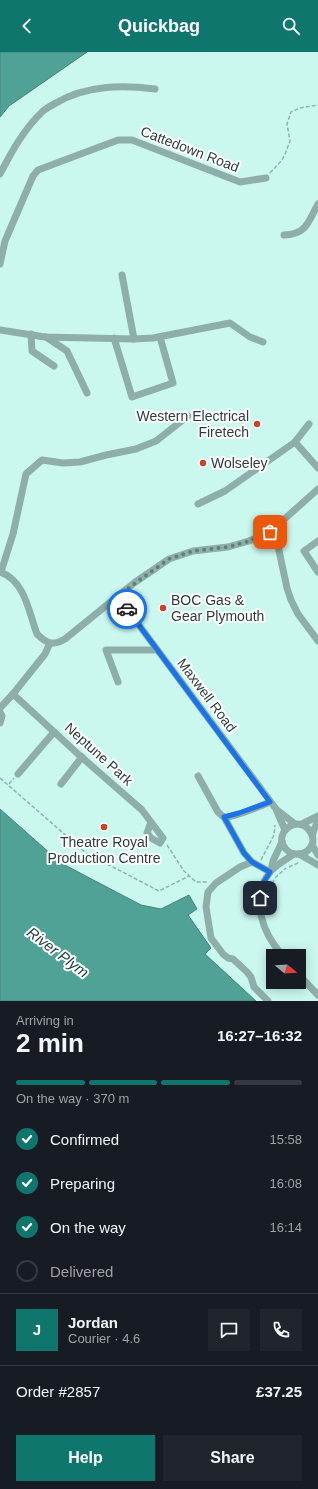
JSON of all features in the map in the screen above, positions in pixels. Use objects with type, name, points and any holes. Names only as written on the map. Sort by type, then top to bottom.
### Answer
[{"type":"street","points":[[0,174],[12,150],[23,134],[44,110],[67,96],[88,90],[111,87],[155,89]]},
{"type":"street","name":"Cattedown Road","points":[[0,264],[5,241],[33,176],[38,170],[118,140],[132,140],[240,182],[266,178]]},
{"type":"street","points":[[284,235],[301,232],[318,204]]},
{"type":"street","points":[[122,275],[134,339]]},
{"type":"street","points":[[0,330],[45,337],[134,339],[160,337],[230,322],[250,337],[263,342]]},
{"type":"street","points":[[31,334],[32,351],[54,366]]},
{"type":"street","points":[[45,337],[67,351],[88,393]]},
{"type":"street","points":[[114,338],[132,397],[173,383],[160,337]]},
{"type":"street","points":[[188,416],[156,441],[136,449],[80,462],[63,463],[42,460],[26,474],[13,534],[0,572],[8,575],[20,587],[37,634],[43,640],[57,644],[65,639],[134,584],[169,559],[193,551],[235,545],[270,532],[318,489]]},
{"type":"street","points":[[198,504],[225,491],[295,442],[308,424]]},
{"type":"street","points":[[295,442],[318,468]]},
{"type":"street","points":[[270,532],[278,546],[291,600],[298,614],[318,641]]},
{"type":"street","points":[[318,541],[304,551],[318,572]]},
{"type":"street","name":"Maxwell Road","points":[[118,597],[270,802],[276,809],[299,824]]},
{"type":"street","points":[[0,723],[2,716],[1,708],[45,654],[50,643]]},
{"type":"street","points":[[118,682],[106,650],[157,650]]},
{"type":"street","name":"Neptune Park","points":[[13,694],[142,810],[162,838]]},
{"type":"street","points":[[18,774],[54,732]]},
{"type":"street","points":[[61,784],[82,757]]},
{"type":"street","points":[[198,776],[218,812],[224,817],[226,827],[244,853],[255,864],[271,871]]},
{"type":"street","points":[[224,817],[270,802]]},
{"type":"street","name":"Maxwell Road","points":[[276,809],[285,830]]},
{"type":"street","points":[[277,949],[268,937],[262,922],[260,898],[262,885],[271,871],[273,861],[282,842],[283,833],[285,830],[290,826],[318,816]]},
{"type":"street","points":[[318,822],[312,834],[312,845],[318,855]]},
{"type":"street","points":[[299,824],[310,830],[312,834]]},
{"type":"street","points":[[282,842],[286,850],[315,863]]},
{"type":"street","points":[[271,871],[296,854],[307,852],[312,845]]},
{"type":"street","points":[[255,864],[240,867],[216,883],[208,892],[206,906],[211,938],[223,954],[228,958],[233,959],[248,972],[254,987],[268,1001]]},
{"type":"street","points":[[306,982],[318,995]]},
{"type":"path","points":[[266,178],[282,160],[290,141],[287,124],[291,112],[300,108],[318,105]]},
{"type":"path","points":[[0,778],[86,853],[159,891],[189,876]]},
{"type":"path","points":[[255,864],[274,835],[275,822]]},
{"type":"path","points":[[162,838],[184,871],[196,882],[216,883]]},
{"type":"path","points":[[267,908],[269,893],[275,878],[286,868],[298,863],[305,865],[315,863]]},
{"type":"water","points":[[0,52],[87,52],[9,106],[0,117]]},
{"type":"water","name":"River Plym","points":[[0,809],[61,863],[141,905],[161,909],[189,895],[197,909],[188,915],[211,948],[205,954],[256,1001],[0,1001]]},
{"type":"way so far","points":[[127,609],[118,597],[169,559],[193,551],[228,547],[249,541],[270,532]]},
{"type":"place","name":"Western Electrical Firetech","points":[[257,424]]},
{"type":"place","name":"Wolseley","points":[[203,463]]},
{"type":"place","name":"BOC Gas & Gear Plymouth","points":[[163,608]]},
{"type":"place","name":"Theatre Royal Production Centre","points":[[104,827]]},
{"type":"route","points":[[127,609],[270,802],[228,817],[224,817],[244,853],[252,862],[270,872],[262,885],[260,898]]}]
